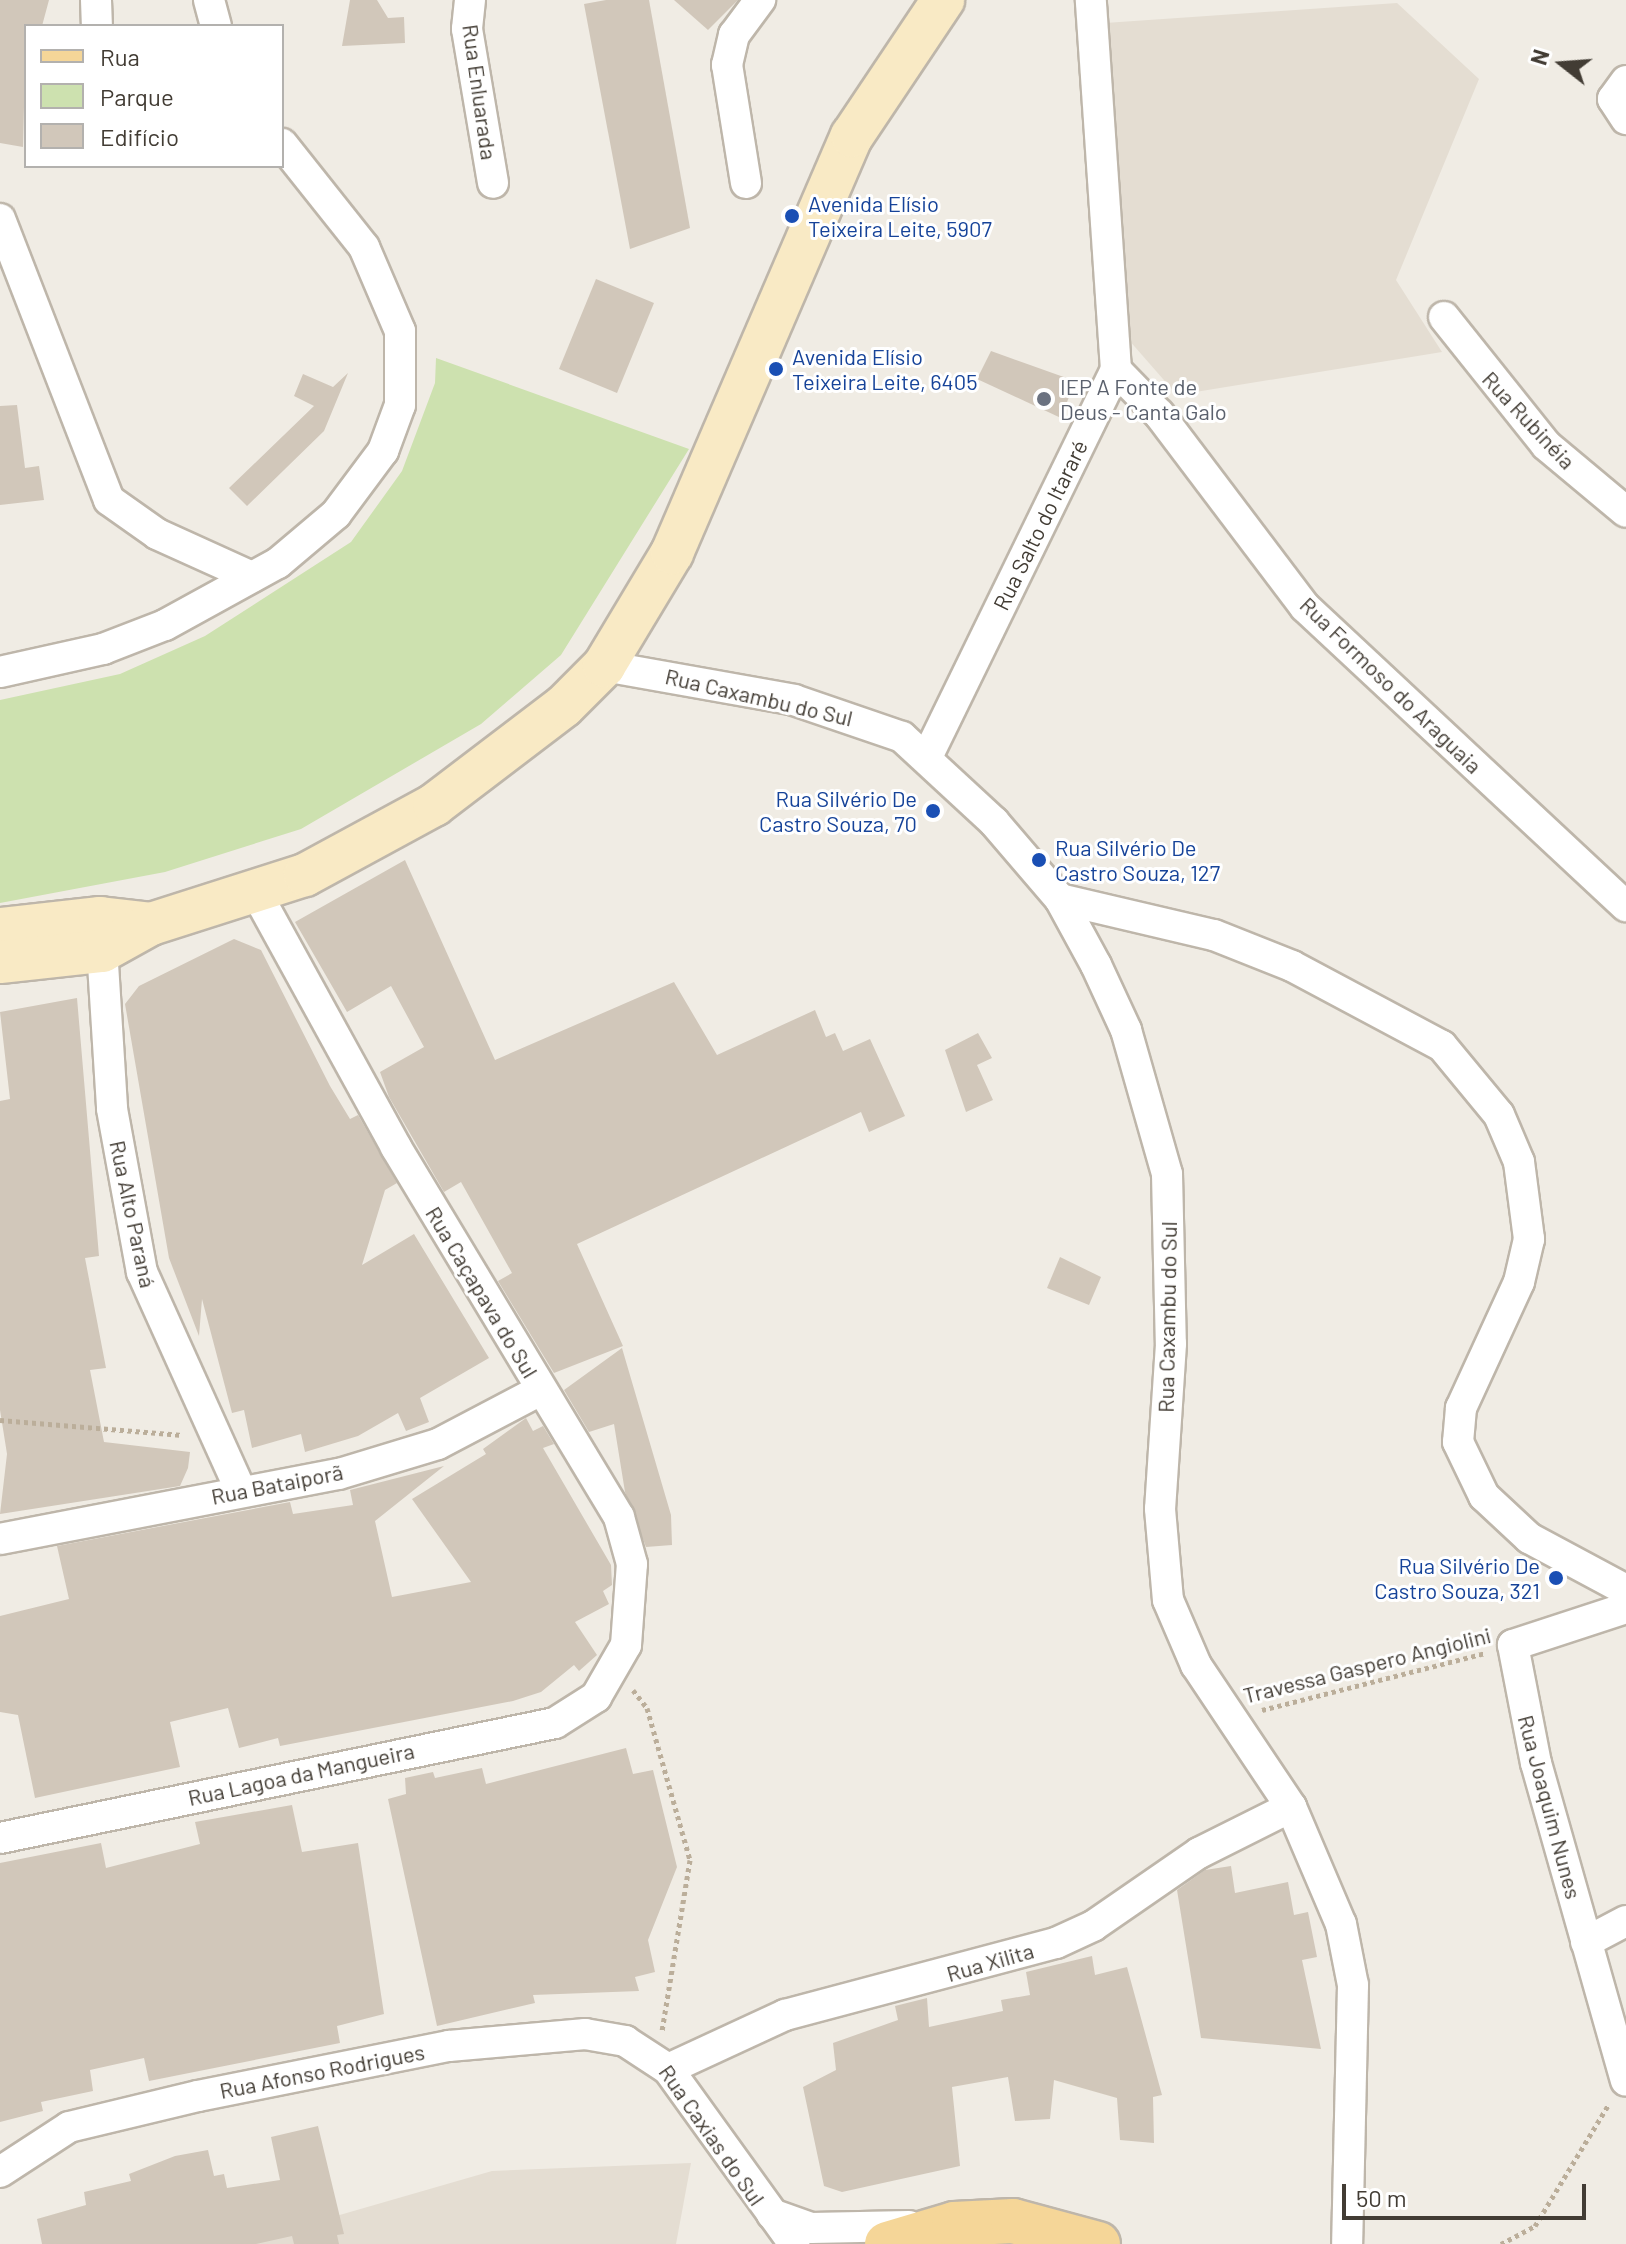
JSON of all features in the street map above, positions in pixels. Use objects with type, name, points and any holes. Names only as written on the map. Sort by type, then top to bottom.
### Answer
[{"type":"main road","points":[[0,962],[258,896],[434,805],[564,706],[604,666],[672,553],[716,462],[852,136],[943,0]]},
{"type":"main road","points":[[0,929],[101,934]]},
{"type":"main road","points":[[887,2244],[954,2224],[1013,2221],[1098,2244]]},
{"type":"street","points":[[96,0],[97,24]]},
{"type":"street","points":[[209,0],[215,24]]},
{"type":"street","name":"Rua Enluarada","points":[[470,0],[467,29],[493,183]]},
{"type":"street","points":[[746,183],[727,65],[734,35],[760,0]]},
{"type":"street","name":"Rua Salto do Itararé","points":[[928,755],[1116,370],[1091,0]]},
{"type":"street","points":[[1626,81],[1613,99],[1626,119]]},
{"type":"street","points":[[0,672],[103,649],[252,577],[310,540],[360,485],[383,451],[404,371],[400,331],[364,247],[284,147]]},
{"type":"street","points":[[0,219],[109,500],[157,534],[252,577]]},
{"type":"street","name":"Rua Rubinéia","points":[[1444,317],[1546,445],[1626,512]]},
{"type":"street","name":"Rua Formoso do Araguaia","points":[[1116,370],[1159,414],[1305,607],[1626,906]]},
{"type":"street","name":"Rua Caxambu do Sul","points":[[604,666],[836,711],[928,755],[1060,899],[1126,1030],[1167,1174],[1171,1344],[1160,1509],[1168,1600],[1196,1665],[1291,1807],[1341,1924],[1353,1985],[1347,2244]]},
{"type":"street","name":"Rua Caçapava do Sul","points":[[258,896],[541,1390],[619,1517],[632,1564],[626,1645],[617,1671],[596,1697]]},
{"type":"street","points":[[1060,899],[1214,935],[1292,966],[1384,1011],[1452,1057],[1499,1115],[1519,1162],[1529,1239],[1519,1282],[1461,1408],[1458,1442],[1484,1496],[1529,1538],[1626,1590]]},
{"type":"street","name":"Rua Alto Paraná","points":[[101,934],[112,1109],[142,1272],[222,1439],[241,1491]]},
{"type":"street","name":"Rua Bataiporã","points":[[0,1539],[339,1474],[438,1444],[541,1390]]},
{"type":"street","points":[[1513,1645],[1626,1608]]},
{"type":"street","name":"Rua Joaquim Nunes","points":[[1513,1645],[1536,1763],[1625,2080]]},
{"type":"street","name":"Rua Lagoa da Mangueira","points":[[0,1838],[555,1723],[596,1697]]},
{"type":"street","name":"Rua Xilita","points":[[662,2063],[785,2015],[1056,1943],[1093,1926],[1199,1853],[1291,1807]]},
{"type":"street","points":[[1586,1942],[1626,1921]]},
{"type":"street","name":"Rua Afonso Rodrigues","points":[[0,2172],[37,2142],[69,2127],[449,2046],[585,2034],[625,2041],[662,2063]]},
{"type":"street","name":"Rua Caxias do Sul","points":[[662,2063],[766,2212],[794,2244]]},
{"type":"street","name":"Rua Caxias do Sul","points":[[766,2212],[825,2229],[954,2224]]},
{"type":"path","points":[[0,1420],[222,1439]]},
{"type":"path","name":"Travessa Gaspero Angiolini","points":[[1229,1713],[1513,1645]]},
{"type":"path","points":[[617,1671],[647,1708],[690,1860],[662,2063]]},
{"type":"path","points":[[1501,2244],[1535,2226],[1625,2080]]},
{"type":"shaded area","points":[[1397,3],[1479,79],[1396,280],[1442,352],[1177,395],[1128,339],[1105,23]]},
{"type":"shaded area","points":[[691,2163],[676,2244],[239,2244],[492,2171]]},
{"type":"green space","points":[[436,358],[689,449],[561,655],[481,724],[301,829],[165,872],[0,903],[0,700],[120,674],[205,636],[351,542],[402,471],[435,383]]},
{"type":"building","points":[[0,0],[49,0],[43,24],[24,24],[23,147],[0,143]]},
{"type":"building","points":[[350,0],[377,0],[388,18],[404,17],[405,43],[342,46]]},
{"type":"building","points":[[606,0],[649,0],[690,228],[630,249],[584,4]]},
{"type":"building","points":[[674,0],[738,0],[708,30]]},
{"type":"building","points":[[596,279],[654,303],[617,393],[559,369]]},
{"type":"building","name":"IEP A Fonte de Deus - Canta Galo","points":[[991,351],[1075,381],[1061,418],[977,379]]},
{"type":"building","points":[[348,373],[324,431],[247,506],[229,488],[314,406],[294,396],[303,374],[333,387]]},
{"type":"building","points":[[17,405],[25,468],[39,466],[44,500],[0,505],[0,406]]},
{"type":"building","points":[[405,860],[495,1060],[674,982],[717,1055],[815,1010],[826,1037],[835,1033],[843,1051],[870,1039],[905,1116],[869,1132],[861,1112],[577,1244],[623,1346],[554,1373],[498,1281],[512,1273],[461,1182],[444,1192],[389,1097],[380,1072],[424,1047],[391,986],[347,1012],[295,922]]},
{"type":"building","points":[[234,939],[261,950],[330,1086],[350,1119],[358,1115],[397,1183],[385,1190],[362,1265],[414,1234],[489,1358],[420,1398],[429,1422],[406,1431],[398,1413],[358,1436],[305,1452],[301,1434],[252,1448],[244,1410],[232,1413],[202,1299],[199,1336],[169,1258],[125,1004],[139,986]]},
{"type":"building","points":[[77,998],[99,1256],[85,1258],[106,1368],[90,1370],[104,1442],[190,1452],[188,1468],[180,1486],[0,1514],[7,1454],[0,1410],[0,1101],[10,1099],[0,1012]]},
{"type":"building","points":[[978,1033],[992,1058],[977,1065],[993,1100],[966,1112],[945,1050]]},
{"type":"building","points":[[1060,1257],[1101,1277],[1089,1305],[1047,1288]]},
{"type":"building","points":[[622,1348],[671,1515],[672,1545],[646,1547],[625,1492],[614,1424],[589,1432],[564,1390]]},
{"type":"building","points":[[526,1418],[533,1431],[543,1426],[554,1444],[543,1448],[611,1565],[612,1585],[603,1591],[609,1604],[575,1622],[597,1655],[579,1671],[574,1665],[541,1692],[513,1701],[280,1746],[278,1738],[239,1748],[228,1708],[170,1722],[180,1767],[35,1798],[18,1715],[0,1712],[0,1616],[69,1599],[57,1546],[290,1502],[293,1514],[353,1505],[350,1490],[444,1466],[375,1521],[392,1597],[471,1582],[412,1499],[486,1454],[483,1449]]},
{"type":"building","points":[[626,1748],[633,1774],[653,1770],[677,1867],[648,1940],[655,1972],[635,1977],[639,1991],[533,1995],[535,2003],[437,2026],[388,1799],[406,1794],[405,1778],[433,1772],[435,1778],[482,1768],[486,1784]]},
{"type":"building","points":[[292,1805],[302,1852],[358,1843],[384,2014],[337,2026],[340,2043],[149,2081],[144,2058],[90,2070],[93,2091],[41,2102],[43,2111],[0,2122],[0,1863],[101,1843],[106,1868],[200,1844],[195,1822]]},
{"type":"building","points":[[1231,1866],[1235,1893],[1288,1882],[1294,1915],[1308,1912],[1317,1957],[1302,1960],[1321,2049],[1201,2038],[1177,1890],[1205,1870]]},
{"type":"building","points":[[1092,1956],[1095,1975],[1127,1967],[1162,2095],[1153,2097],[1154,2143],[1120,2140],[1117,2098],[1054,2080],[1050,2119],[1015,2121],[1008,2077],[952,2087],[960,2166],[842,2192],[824,2186],[803,2087],[836,2070],[833,2043],[898,2020],[895,2006],[927,1998],[929,2027],[1003,2011],[1001,2000],[1030,1995],[1026,1972]]},
{"type":"building","points":[[318,2126],[344,2234],[337,2235],[339,2244],[294,2244],[292,2236],[256,2244],[42,2244],[37,2219],[86,2205],[84,2192],[131,2181],[129,2174],[175,2156],[208,2150],[214,2176],[224,2174],[227,2188],[280,2180],[271,2137]]},
{"type":"place","name":"Avenida Elísio Teixeira Leite, 5907","points":[[792,216]]},
{"type":"place","name":"Avenida Elísio Teixeira Leite, 6405","points":[[776,369]]},
{"type":"place","name":"IEP A Fonte de Deus - Canta Galo","points":[[1044,399]]},
{"type":"place","name":"Rua Silvério De Castro Souza, 70","points":[[933,811]]},
{"type":"place","name":"Rua Silvério De Castro Souza, 127","points":[[1039,860]]},
{"type":"place","name":"Rua Silvério De Castro Souza, 321","points":[[1556,1578]]}]
